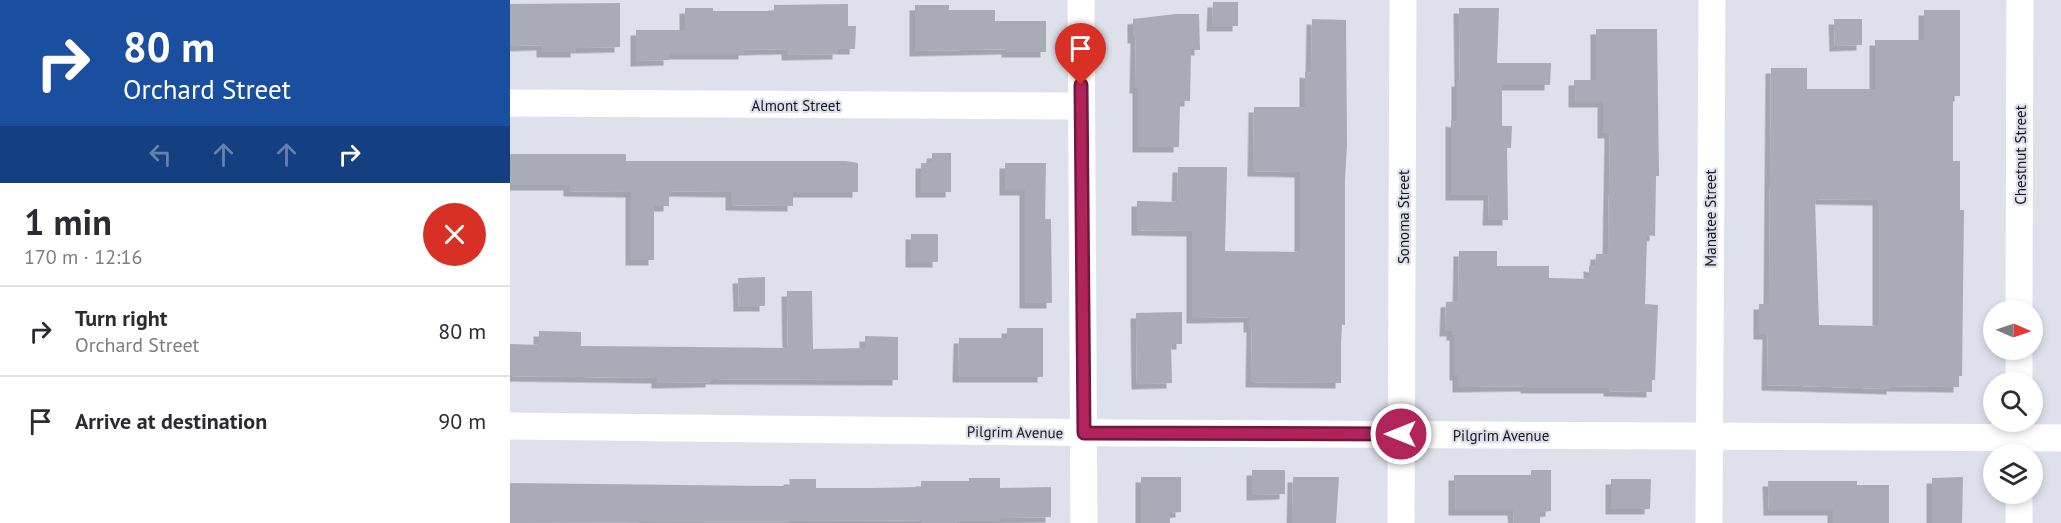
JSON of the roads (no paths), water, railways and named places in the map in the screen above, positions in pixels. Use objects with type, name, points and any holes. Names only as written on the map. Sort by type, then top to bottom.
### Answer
[{"type":"street","points":[[1081,0],[1084,523]]},
{"type":"street","name":"Sonoma Street","points":[[1401,523],[1403,0]]},
{"type":"street","name":"Manatee Street","points":[[1709,523],[1712,0]]},
{"type":"street","name":"Chestnut Street","points":[[2019,300],[2020,0]]},
{"type":"street","name":"Almont Street","points":[[510,103],[1081,106]]},
{"type":"street","name":"Pilgrim Avenue","points":[[510,426],[1084,433],[2061,438]]},
{"type":"street","points":[[2019,504],[2019,523]]}]
